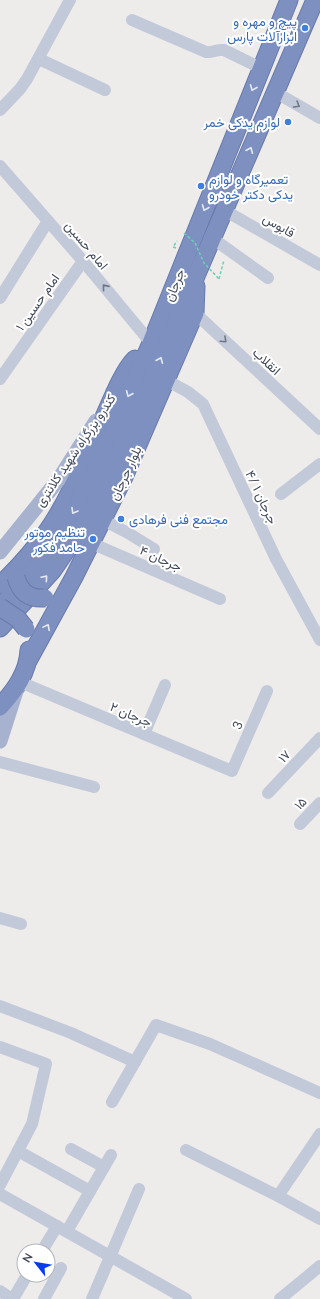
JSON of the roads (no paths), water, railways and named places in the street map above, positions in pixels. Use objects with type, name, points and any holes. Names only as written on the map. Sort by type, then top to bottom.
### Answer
[{"type":"highway","name":"جرجان","points":[[0,608],[41,561],[73,514],[98,466],[150,343],[289,0]]},
{"type":"highway","name":"جرجان","points":[[0,628],[53,570],[81,529],[111,472],[315,0]]},
{"type":"highway","name":"بلوار جرجان","points":[[28,661],[74,577],[124,477],[195,313],[196,277]]},
{"type":"highway","points":[[0,585],[48,530],[70,493],[130,364],[150,343]]},
{"type":"highway","points":[[11,574],[23,591],[29,596],[37,598],[45,598],[59,591],[74,577]]},
{"type":"highway","points":[[0,608],[18,619],[26,629],[28,638],[28,661],[19,684],[0,707]]},
{"type":"main road","name":"کندرو بزرگراه شهید کلانتری","points":[[0,552],[34,512],[59,479],[119,386]]},
{"type":"main road","points":[[11,574],[25,549],[45,521],[44,516],[40,512],[34,512]]},
{"type":"main road","points":[[0,741],[19,684]]},
{"type":"street","points":[[0,110],[20,89],[39,59],[70,0]]},
{"type":"street","points":[[132,20],[206,52],[212,52],[219,49],[224,50],[261,68]]},
{"type":"street","points":[[39,59],[105,90]]},
{"type":"street","points":[[275,92],[320,118]]},
{"type":"street","name":"امام حسین","points":[[0,166],[83,261],[150,343]]},
{"type":"street","name":"قابوس","points":[[224,210],[320,265]]},
{"type":"street","points":[[0,298],[48,221]]},
{"type":"street","points":[[212,238],[268,278]]},
{"type":"street","name":"امام حسین ۱","points":[[0,379],[83,261]]},
{"type":"street","name":"انقلاب","points":[[195,313],[320,429]]},
{"type":"street","name":"جرجان ۱ /۴","points":[[166,380],[188,392],[203,404],[276,559],[320,640]]},
{"type":"street","points":[[281,494],[320,464]]},
{"type":"street","points":[[103,520],[128,533],[154,550]]},
{"type":"street","name":"۴ جرجان","points":[[91,543],[220,599]]},
{"type":"street","name":"جرجان ۲","points":[[19,684],[232,771]]},
{"type":"street","points":[[144,734],[165,685]]},
{"type":"street","name":"3","points":[[232,771],[267,690]]},
{"type":"street","name":"۱۷","points":[[268,793],[320,738]]},
{"type":"street","points":[[0,762],[94,787]]},
{"type":"street","name":"۱۵","points":[[300,824],[320,803]]},
{"type":"street","points":[[0,918],[21,924]]},
{"type":"street","points":[[0,1006],[71,1033],[135,1062]]},
{"type":"street","points":[[112,1102],[156,1025],[210,1044],[320,1093]]},
{"type":"street","points":[[0,1047],[46,1064],[32,1124],[0,1185]]},
{"type":"street","points":[[278,1196],[320,1134]]},
{"type":"street","points":[[71,1149],[104,1167]]},
{"type":"street","points":[[186,1150],[278,1196],[320,1219]]},
{"type":"street","points":[[18,1151],[90,1191]]},
{"type":"street","points":[[49,1243],[62,1229],[90,1191],[111,1155]]},
{"type":"street","points":[[92,1299],[139,1189]]},
{"type":"street","points":[[0,1194],[186,1299]]},
{"type":"street","points":[[280,1299],[320,1266]]},
{"type":"street","points":[[44,1299],[60,1268]]},
{"type":"street","points":[[0,1291],[12,1299],[22,1283]]},
{"type":"place","name":"پیچ و مهره و ابزارآلات پارس","points":[[305,28]]},
{"type":"place","name":"لوازم یدکی خمر","points":[[288,122]]},
{"type":"place","name":"تعمیرگاه و لوازم یدکی دکتر خودرو","points":[[201,186]]},
{"type":"place","name":"مجتمع فنی فرهادی","points":[[121,519]]},
{"type":"place","name":"تنظیم موتور حامد فکور","points":[[93,539]]}]
